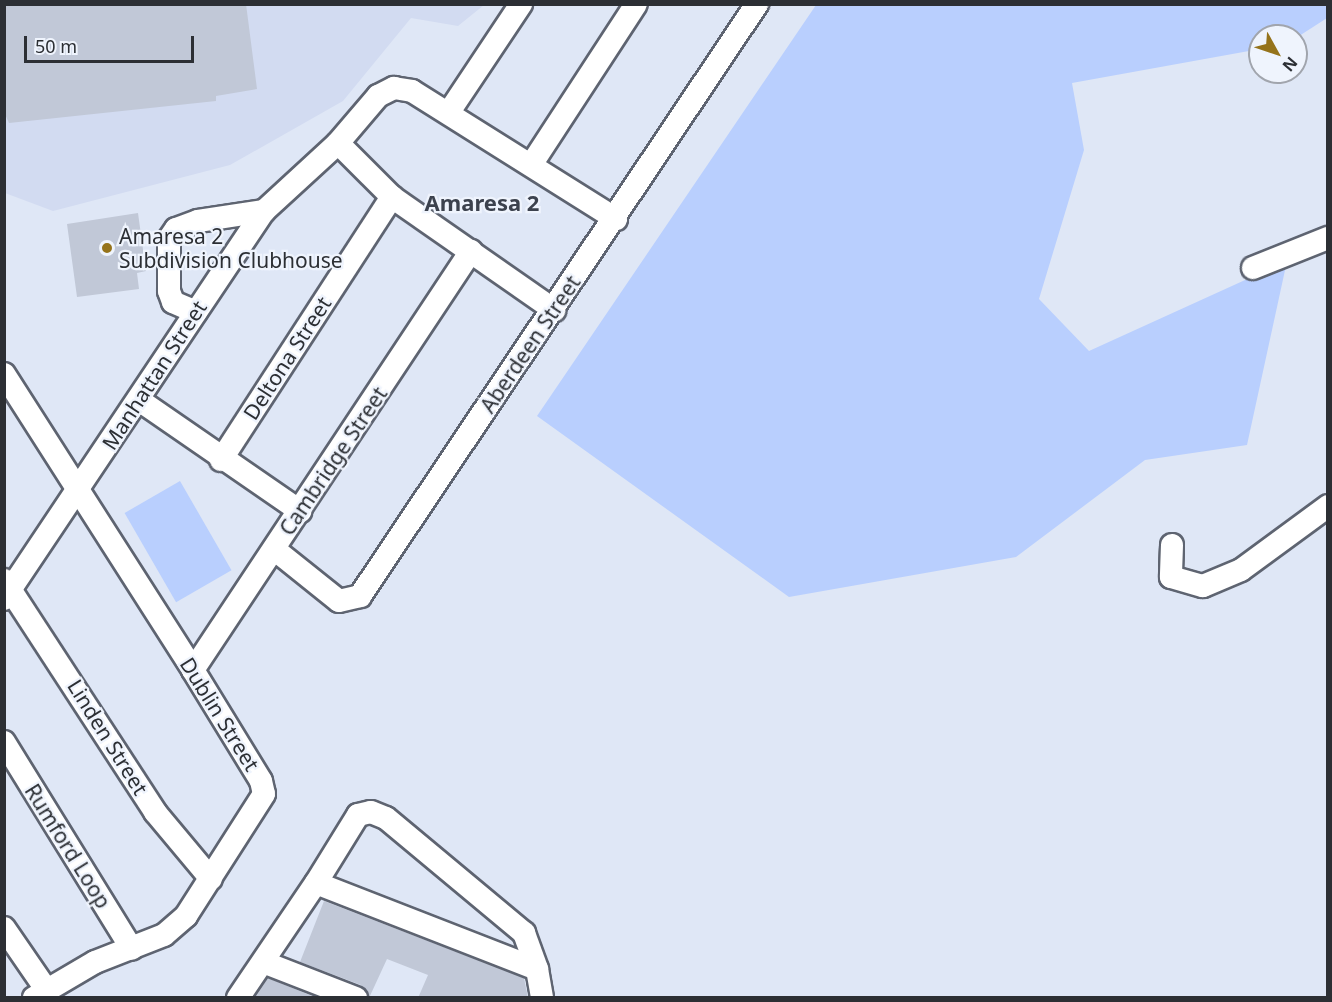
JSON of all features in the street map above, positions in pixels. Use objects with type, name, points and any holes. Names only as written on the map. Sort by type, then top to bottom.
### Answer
[{"type":"street","points":[[521,4],[449,112],[616,219]]},
{"type":"street","points":[[531,165],[636,4]]},
{"type":"street","name":"Aberdeen Street","points":[[274,549],[339,601],[360,596],[616,219],[757,4]]},
{"type":"street","name":"Manhattan Street","points":[[6,589],[139,400],[264,211],[338,143],[378,96],[394,88],[412,91],[449,112]]},
{"type":"street","points":[[338,143],[392,197],[554,310]]},
{"type":"street","name":"Deltona Street","points":[[221,460],[392,197]]},
{"type":"street","points":[[196,312],[173,302],[169,239],[176,230],[198,221],[264,211]]},
{"type":"street","points":[[1253,268],[1328,238]]},
{"type":"street","name":"Cambridge Street","points":[[193,670],[471,251]]},
{"type":"street","name":"Dublin Street","points":[[4,374],[80,486],[261,781],[264,794],[186,916],[164,935],[95,962],[40,993]]},
{"type":"street","points":[[139,400],[221,460],[300,511]]},
{"type":"street","points":[[1172,545],[1171,577],[1203,586],[1241,570],[1328,506]]},
{"type":"street","name":"Linden Street","points":[[6,589],[155,812],[211,879]]},
{"type":"street","name":"Rumford Loop","points":[[4,742],[132,949]]},
{"type":"street","points":[[238,998],[316,883],[357,815],[371,812],[386,818],[524,933],[537,969],[542,998]]},
{"type":"street","points":[[316,883],[537,969]]},
{"type":"street","points":[[4,928],[40,993]]},
{"type":"street","points":[[263,962],[356,998]]},
{"type":"shaded area","points":[[4,5],[484,5],[458,26],[411,18],[343,101],[230,165],[53,211],[5,193]]},
{"type":"shaded area","points":[[816,5],[1327,5],[1327,18],[1308,30],[1308,24],[1248,24],[1248,51],[1072,83],[1084,150],[1039,299],[1089,351],[1287,261],[1247,445],[1145,460],[1016,557],[789,597],[537,416]]},
{"type":"shaded area","points":[[180,481],[232,570],[176,602],[125,513]]},
{"type":"building","points":[[4,4],[246,4],[257,89],[216,96],[216,101],[9,123],[4,112]]},
{"type":"building","name":"Amaresa 2 Subdivision Clubhouse","points":[[138,213],[146,271],[137,273],[139,289],[77,297],[67,224]]},
{"type":"building","points":[[324,901],[524,978],[528,998],[418,998],[428,975],[387,959],[369,998],[361,985],[300,962]]},
{"type":"building","points":[[268,978],[317,998],[255,998]]},
{"type":"place","name":"Amaresa 2 Subdivision Clubhouse","points":[[107,248]]},
{"type":"district","name":"Amaresa 2","points":[[482,203]]}]
